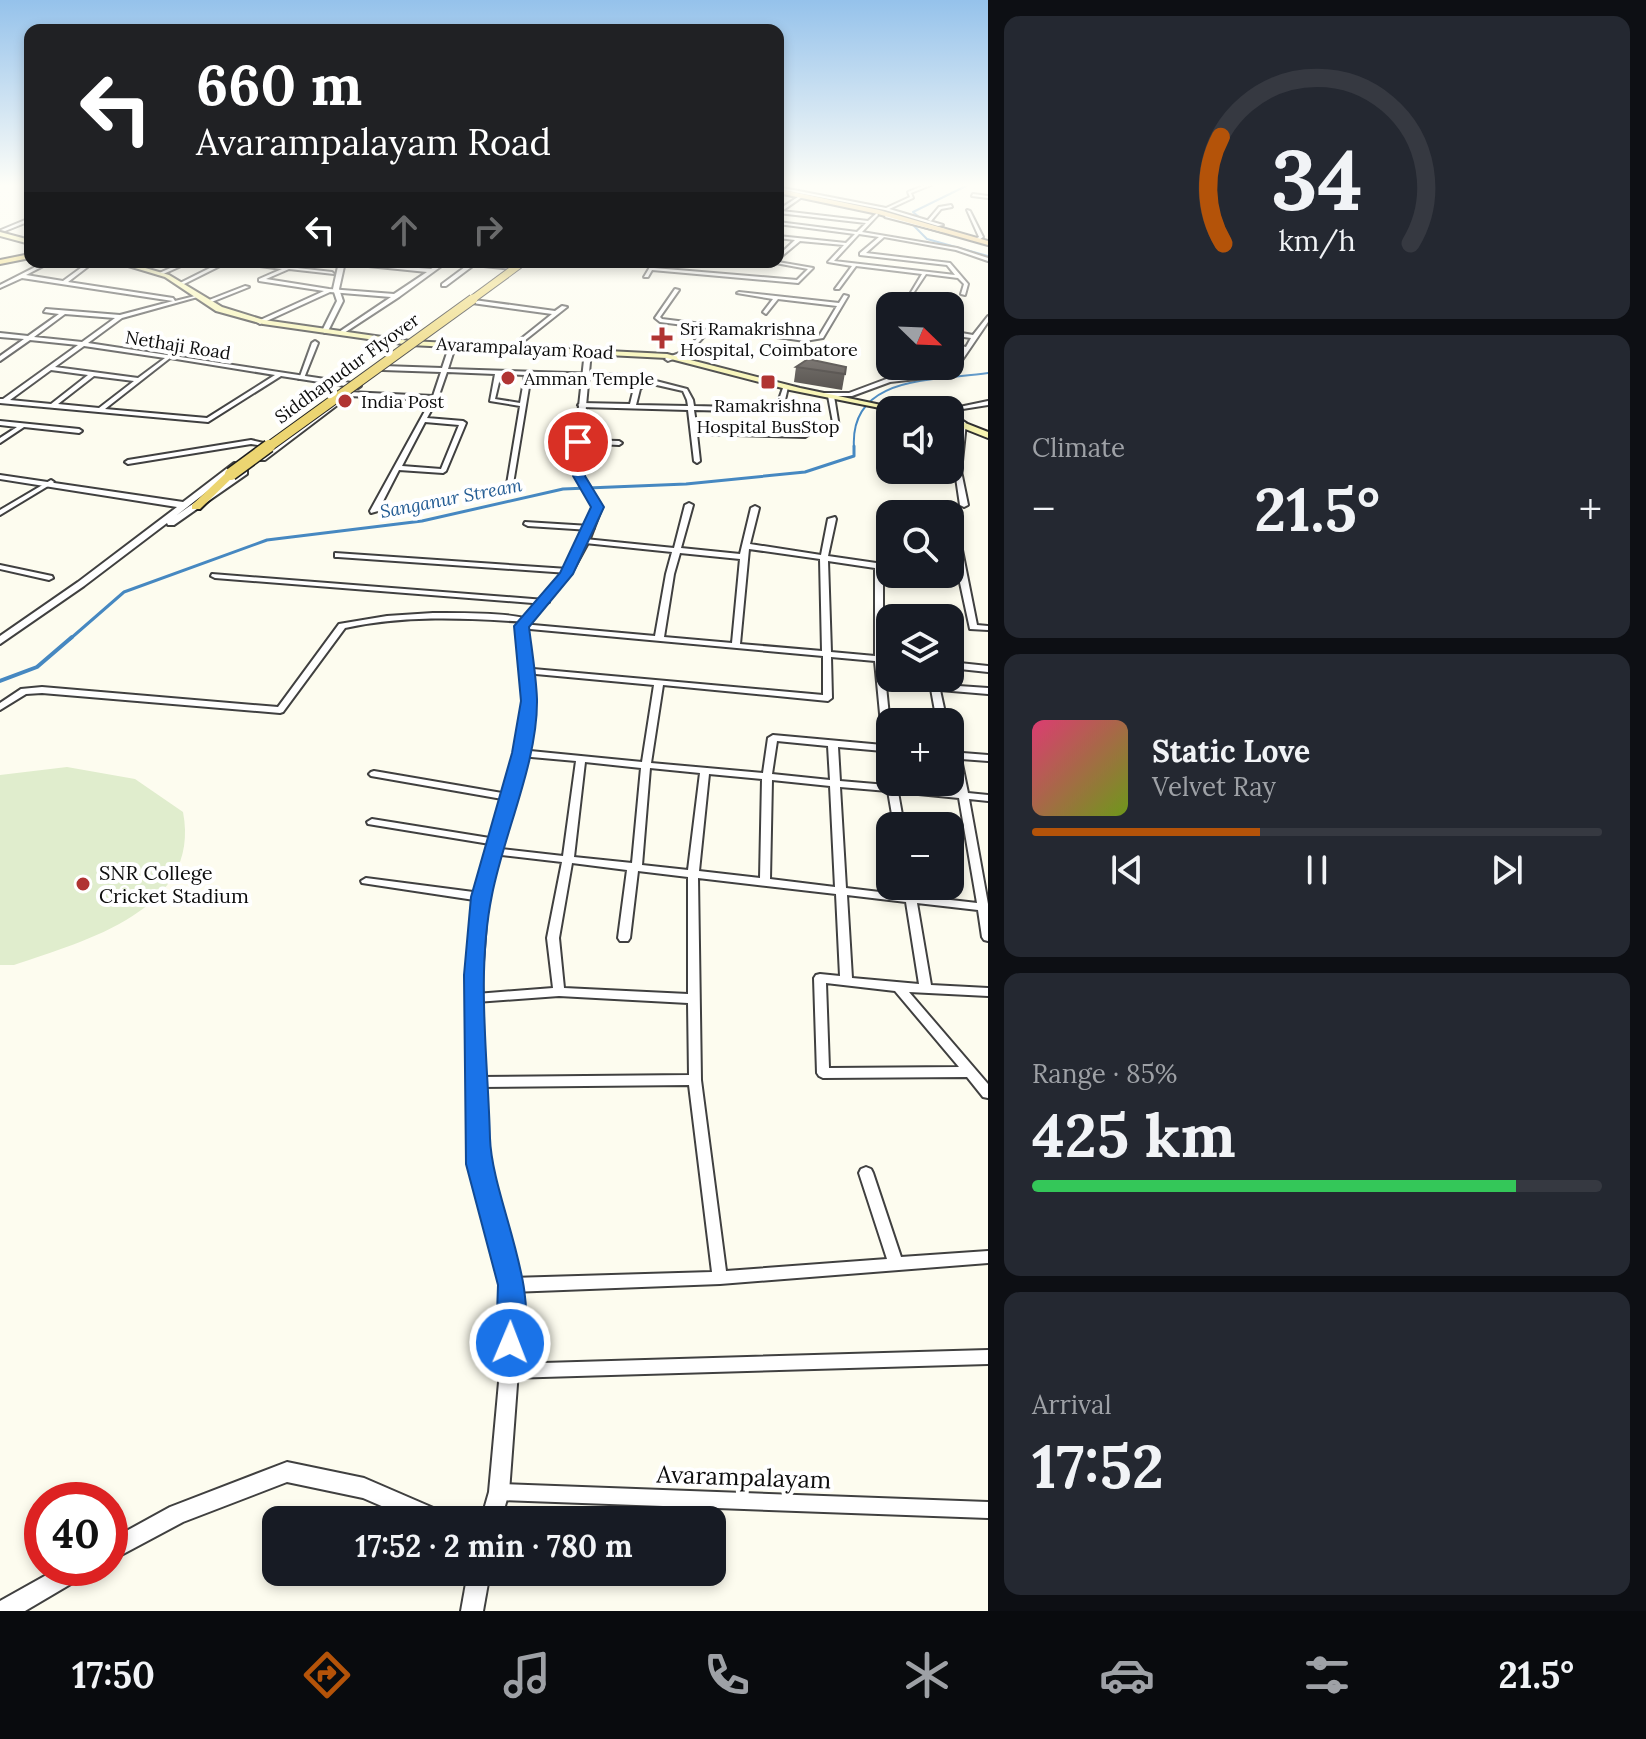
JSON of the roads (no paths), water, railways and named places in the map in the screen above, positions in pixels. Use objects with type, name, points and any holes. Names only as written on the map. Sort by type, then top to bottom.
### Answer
[{"type":"main road","name":"Avarampalayam Road","points":[[138,268],[182,283],[207,302],[260,322],[414,344],[587,352]]},
{"type":"main road","points":[[414,344],[513,268]]},
{"type":"main road","name":"Siddhapudur Flyover","points":[[191,502],[515,268]]},
{"type":"main road","points":[[414,344],[516,268]]},
{"type":"main road","points":[[414,344],[671,358],[800,390],[876,405]]},
{"type":"main road","points":[[671,358],[800,390]]},
{"type":"main road","points":[[964,423],[986,432]]},
{"type":"street","points":[[831,260],[961,277]]},
{"type":"street","points":[[915,260],[948,264],[966,284],[964,292]]},
{"type":"street","points":[[646,276],[651,269],[798,282],[811,268],[784,264]]},
{"type":"street","points":[[837,288],[855,265]]},
{"type":"street","points":[[2,285],[37,268]]},
{"type":"street","points":[[64,283],[84,268]]},
{"type":"street","points":[[159,274],[174,268]]},
{"type":"street","points":[[182,283],[213,268]]},
{"type":"street","points":[[332,273],[288,268],[261,280],[397,296]]},
{"type":"street","points":[[324,330],[340,301],[333,289],[333,268]]},
{"type":"street","points":[[260,322],[333,289],[340,268]]},
{"type":"street","points":[[402,268],[432,271]]},
{"type":"street","points":[[341,333],[436,268]]},
{"type":"street","points":[[444,285],[468,268]]},
{"type":"street","points":[[913,292],[925,273]]},
{"type":"street","points":[[21,276],[178,300]]},
{"type":"street","points":[[207,302],[247,287]]},
{"type":"street","points":[[677,290],[657,317],[660,320],[815,339],[821,337],[846,296]]},
{"type":"street","points":[[739,293],[840,305]]},
{"type":"street","points":[[2,402],[120,317],[199,296]]},
{"type":"street","points":[[766,312],[777,297]]},
{"type":"street","points":[[474,302],[556,313]]},
{"type":"street","points":[[514,347],[564,307]]},
{"type":"street","points":[[46,311],[120,317]]},
{"type":"street","points":[[0,359],[65,312]]},
{"type":"street","points":[[836,427],[830,396],[850,395],[889,380],[950,374],[988,318]]},
{"type":"street","points":[[671,358],[687,352],[710,328]]},
{"type":"street","name":"Nethaji Road","points":[[0,335],[81,343],[354,389],[435,398]]},
{"type":"street","points":[[964,335],[973,337]]},
{"type":"street","points":[[301,378],[315,343]]},
{"type":"street","points":[[0,477],[191,502],[414,344]]},
{"type":"street","points":[[0,641],[265,444],[354,389],[414,344]]},
{"type":"street","points":[[374,511],[435,398],[452,347]]},
{"type":"street","name":"Avarampalayam Road","points":[[587,352],[578,442],[579,476],[598,507],[587,534]]},
{"type":"street","points":[[100,410],[168,358]]},
{"type":"street","points":[[51,368],[139,380]]},
{"type":"street","points":[[383,368],[649,379],[685,390],[692,409],[697,461]]},
{"type":"street","points":[[498,373],[492,400],[523,405]]},
{"type":"street","points":[[510,484],[528,374]]},
{"type":"street","points":[[52,406],[91,375]]},
{"type":"street","points":[[2,402],[208,420],[279,375]]},
{"type":"street","points":[[632,407],[637,388],[649,379]]},
{"type":"street","points":[[581,405],[776,410],[780,409],[786,388]]},
{"type":"street","points":[[964,407],[988,403]]},
{"type":"street","points":[[399,468],[443,471],[463,423],[424,420]]},
{"type":"street","points":[[0,423],[79,431]]},
{"type":"street","points":[[0,441],[23,425]]},
{"type":"street","points":[[695,432],[805,435]]},
{"type":"street","points":[[128,462],[251,442],[265,444]]},
{"type":"street","points":[[578,442],[619,443]]},
{"type":"street","points":[[0,513],[51,482]]},
{"type":"street","points":[[659,639],[676,550],[689,505]]},
{"type":"street","points":[[736,646],[744,557],[755,508]]},
{"type":"street","points":[[525,670],[828,698],[824,559],[832,519]]},
{"type":"street","points":[[528,524],[676,550],[744,557]]},
{"type":"street","points":[[495,1506],[499,1492],[509,1371],[511,1285],[478,1164],[476,998],[481,897],[520,753],[529,701],[524,623],[545,602],[568,571],[587,534]]},
{"type":"street","points":[[746,546],[876,566]]},
{"type":"street","points":[[338,555],[568,571]]},
{"type":"street","points":[[0,567],[49,578]]},
{"type":"street","points":[[215,576],[545,602]]},
{"type":"street","points":[[964,585],[973,627],[988,628]]},
{"type":"street","points":[[0,707],[24,691],[42,690],[280,710],[342,626],[368,619],[441,613],[659,639],[876,659]]},
{"type":"street","points":[[964,666],[988,669]]},
{"type":"street","points":[[624,938],[659,683]]},
{"type":"street","points":[[964,689],[988,691]]},
{"type":"street","points":[[765,881],[767,776],[773,738],[876,748]]},
{"type":"street","points":[[833,743],[846,981]]},
{"type":"street","points":[[520,753],[876,784]]},
{"type":"street","points":[[964,756],[988,758]]},
{"type":"street","points":[[559,992],[553,938],[568,859],[581,758]]},
{"type":"street","points":[[705,770],[693,873],[695,1080],[720,1278]]},
{"type":"street","points":[[374,774],[508,797]]},
{"type":"street","points":[[988,798],[963,796],[988,937]]},
{"type":"street","points":[[372,822],[568,859],[876,894]]},
{"type":"street","points":[[366,881],[481,897]]},
{"type":"street","points":[[925,987],[911,900],[985,908]]},
{"type":"street","points":[[968,1072],[823,1073],[820,978],[898,987],[988,992]]},
{"type":"street","points":[[898,987],[968,1072],[986,1088]]},
{"type":"street","points":[[476,998],[559,992],[695,999]]},
{"type":"street","points":[[479,1082],[695,1080]]},
{"type":"street","points":[[866,1173],[896,1265]]},
{"type":"street","points":[[511,1285],[720,1278],[988,1257]]},
{"type":"street","points":[[509,1371],[988,1357]]},
{"type":"street","points":[[128,1541],[177,1514],[287,1472],[364,1488],[406,1506]]},
{"type":"street","name":"Avarampalayam","points":[[499,1492],[988,1510]]},
{"type":"street","points":[[4,1611],[48,1586]]},
{"type":"street","points":[[472,1611],[476,1586]]},
{"type":"waterway","name":"Sanganur Stream","points":[[854,448],[856,424],[865,406],[880,394],[921,381],[988,373]]},
{"type":"waterway","name":"Sanganur Stream","points":[[70,639],[124,592],[267,540],[422,521],[563,489],[686,484],[805,472],[854,456],[854,448]]},
{"type":"waterway","name":"Sanganur Stream","points":[[0,681],[37,667],[72,637]]},
{"type":"place","name":"Sri Ramakrishna Hospital, Coimbatore","points":[[662,338]]},
{"type":"place","name":"Amman Temple","points":[[508,378]]},
{"type":"place","name":"Ramakrishna Hospital BusStop","points":[[768,382]]},
{"type":"place","name":"India Post","points":[[345,401]]},
{"type":"place","name":"SNR College Cricket Stadium","points":[[83,884]]}]
